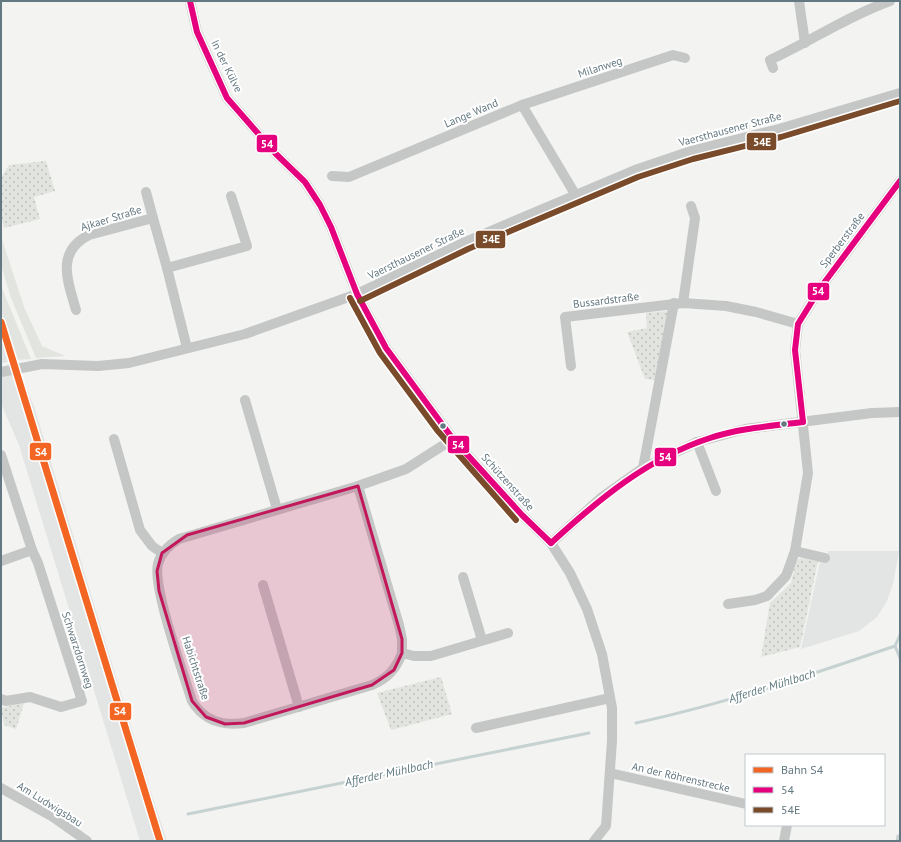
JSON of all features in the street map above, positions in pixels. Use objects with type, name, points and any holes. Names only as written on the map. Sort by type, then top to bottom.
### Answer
[{"type":"street","name":"In der Külve","points":[[190,1],[197,32],[227,98],[276,154],[305,182],[320,204],[358,294]]},
{"type":"street","points":[[799,1],[805,44]]},
{"type":"street","points":[[773,68],[770,60],[805,44],[848,18],[890,1]]},
{"type":"street","name":"Milanweg","points":[[522,104],[673,55],[685,58]]},
{"type":"street","name":"Vaersthausener Straße","points":[[1,372],[42,364],[98,366],[129,362],[245,334],[358,294],[466,242],[575,194],[679,155],[779,129],[900,93]]},
{"type":"street","points":[[522,104],[575,194]]},
{"type":"street","name":"Lange Wand","points":[[332,176],[349,177],[522,104]]},
{"type":"street","name":"Sperberstraße","points":[[728,604],[755,600],[767,596],[786,576],[795,551],[808,473],[795,350],[798,324],[822,287],[900,181]]},
{"type":"street","name":"Ajkaer Straße","points":[[146,192],[168,268],[187,348]]},
{"type":"street","points":[[168,268],[247,246],[231,196]]},
{"type":"street","points":[[643,468],[659,386],[679,303],[695,218],[691,206]]},
{"type":"street","name":"Ajkaer Straße","points":[[76,310],[66,275],[66,263],[72,250],[80,240],[89,235],[153,218]]},
{"type":"street","name":"Schützenstraße","points":[[358,294],[386,348],[453,439],[522,515],[551,544],[570,573],[587,609],[602,654],[612,717],[606,826],[593,841]]},
{"type":"street","name":"Bussardstraße","points":[[571,366],[565,317],[679,303],[726,306],[756,312],[798,324]]},
{"type":"street","points":[[245,400],[277,509]]},
{"type":"street","points":[[551,544],[602,497],[643,468],[698,442],[745,429],[872,413],[900,412]]},
{"type":"street","points":[[114,439],[140,530],[152,546],[162,553],[172,544],[187,535],[358,486],[406,469],[453,439]]},
{"type":"street","points":[[698,442],[716,491]]},
{"type":"street","name":"Schwarzdornweg","points":[[1,456],[32,550],[38,563],[82,701],[61,707],[30,697],[6,701],[1,699]]},
{"type":"street","points":[[358,486],[399,626],[402,639],[402,653],[414,656],[431,656],[508,633]]},
{"type":"street","points":[[1,561],[32,550]]},
{"type":"street","points":[[795,551],[825,558]]},
{"type":"street","name":"Habichtstraße","points":[[162,553],[158,563],[157,581],[190,694],[197,710],[215,722],[234,725],[380,682],[394,670],[402,653]]},
{"type":"street","points":[[463,577],[482,640]]},
{"type":"street","points":[[263,585],[299,707]]},
{"type":"street","points":[[476,728],[610,698]]},
{"type":"street","name":"An der Röhrenstrecke","points":[[610,773],[745,804]]},
{"type":"street","name":"Am Ludwigsbau","points":[[1,788],[53,817],[87,841]]},
{"type":"street","points":[[784,841],[787,826]]},
{"type":"highlighted area","points":[[358,486],[402,639],[402,653],[394,670],[372,685],[244,723],[225,724],[206,717],[192,701],[159,591],[157,571],[162,553],[187,535]]},
{"type":"shaded area","points":[[46,161],[55,191],[34,197],[40,219],[4,228],[1,217],[1,178],[9,165]]},
{"type":"shaded area","points":[[1,236],[24,307],[42,346],[65,356],[36,358],[11,298],[1,265]]},
{"type":"shaded area","points":[[1,285],[31,359],[16,360],[1,307]]},
{"type":"shaded area","points":[[1,307],[16,360],[2,363],[1,359]]},
{"type":"shaded area","points":[[668,311],[655,380],[645,379],[627,332],[647,328],[646,313]]},
{"type":"shaded area","points":[[20,372],[35,409],[167,841],[140,841],[19,445],[1,403],[1,376]]},
{"type":"shaded area","points":[[828,551],[899,551],[893,584],[887,601],[877,617],[859,631],[801,649],[820,561],[826,560]]},
{"type":"shaded area","points":[[801,558],[818,561],[800,647],[761,657],[770,603],[791,583],[796,560]]},
{"type":"shaded area","points":[[441,677],[452,714],[391,730],[377,693]]},
{"type":"shaded area","points":[[24,703],[16,729],[4,725],[1,708]]},
{"type":"waterway","name":"Afferder Mühlbach","points":[[636,723],[734,698],[831,668],[895,646],[900,635]]},
{"type":"waterway","points":[[895,646],[900,658]]},
{"type":"waterway","name":"Afferder Mühlbach","points":[[188,814],[589,733]]},
{"type":"waterway","points":[[897,841],[898,836]]},
{"type":"rail line","name":"S4","points":[[1,322],[160,841]]},
{"type":"transit line","name":"54","points":[[190,1],[197,32],[227,98],[276,154],[305,182],[320,205],[331,227],[357,294],[386,348],[453,439],[522,515],[551,543]]},
{"type":"transit line","name":"54E","points":[[360,301],[468,249],[638,177],[693,159],[781,137],[900,101]]},
{"type":"transit line","name":"54","points":[[803,422],[795,350],[798,324],[821,287],[900,181]]},
{"type":"transit line","name":"54E","points":[[350,298],[380,353],[437,430],[516,520]]},
{"type":"transit line","name":"54","points":[[551,543],[587,511],[625,482],[687,446],[733,432],[803,422]]}]
